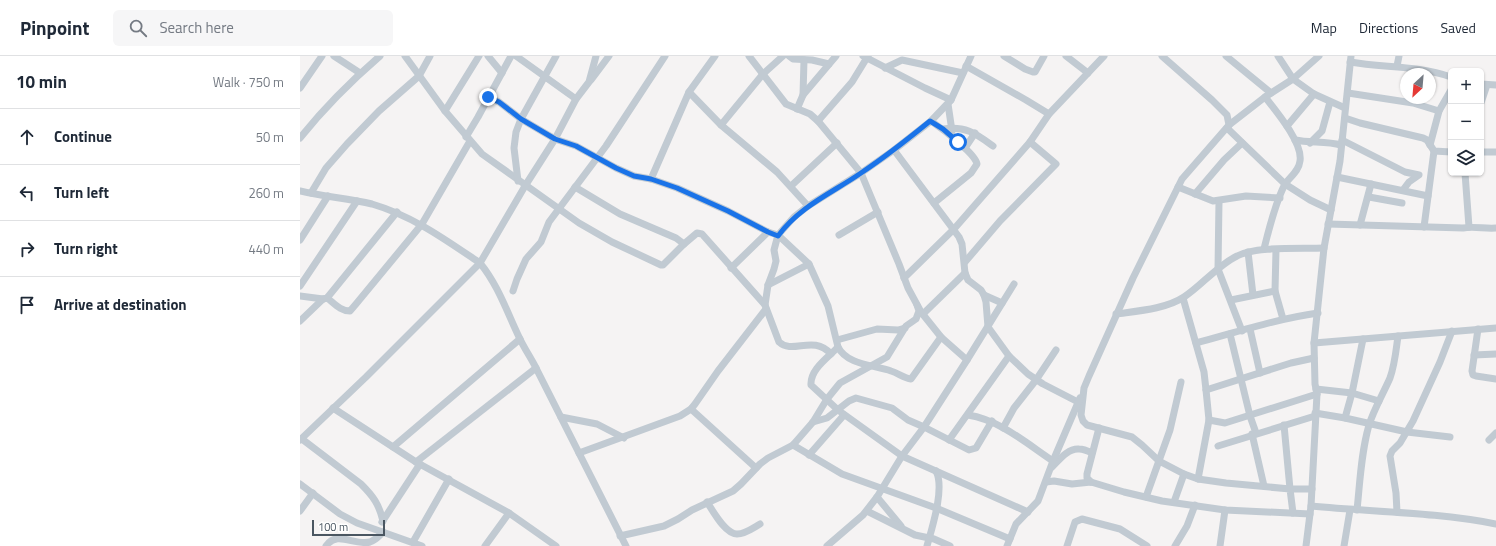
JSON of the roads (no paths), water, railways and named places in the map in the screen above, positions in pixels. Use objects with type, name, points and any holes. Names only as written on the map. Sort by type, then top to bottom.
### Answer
[{"type":"street","points":[[300,88],[322,56]]},
{"type":"street","points":[[334,56],[360,73]]},
{"type":"street","points":[[300,138],[340,93],[380,56]]},
{"type":"street","points":[[405,56],[445,111],[468,139],[482,154],[525,186],[589,229],[658,264],[663,265],[697,233],[702,234],[765,307],[778,342],[788,347],[815,345],[826,348],[831,354]]},
{"type":"street","points":[[311,193],[326,168],[379,111],[419,76],[430,56]]},
{"type":"street","points":[[445,111],[479,56]]},
{"type":"street","points":[[488,56],[502,72]]},
{"type":"street","points":[[300,296],[325,298],[342,310],[350,311],[371,288],[422,224],[511,56]]},
{"type":"street","points":[[516,56],[576,99]]},
{"type":"street","points":[[518,181],[514,148],[516,132],[521,119],[556,56]]},
{"type":"street","points":[[589,82],[596,56]]},
{"type":"street","points":[[383,520],[380,506],[361,484],[301,439],[366,377],[469,272],[480,263],[525,186],[555,139],[576,99],[609,56]]},
{"type":"street","points":[[513,291],[516,279],[526,259],[541,242],[549,222],[598,158],[665,56]]},
{"type":"street","points":[[651,179],[690,92],[715,56]]},
{"type":"street","points":[[750,56],[786,104],[810,114],[818,121],[861,173],[904,278],[917,305],[941,336],[967,360]]},
{"type":"street","points":[[721,125],[763,74],[783,56]]},
{"type":"street","points":[[789,56],[793,59],[812,60],[829,64]]},
{"type":"street","points":[[797,109],[803,95],[836,56]]},
{"type":"street","points":[[579,453],[624,438],[680,416],[691,409],[765,307],[768,285],[776,261],[774,250],[778,236],[794,217],[808,206],[861,173],[894,150],[930,121],[950,102],[971,56]]},
{"type":"street","points":[[1004,56],[1025,69],[1033,72],[1044,56]]},
{"type":"street","points":[[1066,56],[1088,72]]},
{"type":"street","points":[[904,278],[954,229],[1030,142],[1048,114],[1104,56]]},
{"type":"street","points":[[1162,56],[1227,115],[1228,126],[1242,143],[1286,184],[1310,200],[1330,210]]},
{"type":"street","points":[[1226,56],[1272,93]]},
{"type":"street","points":[[1278,56],[1293,79],[1314,94],[1345,108]]},
{"type":"street","points":[[793,445],[842,474],[936,508],[1008,542],[1016,524],[1038,501],[1116,314],[1178,187],[1188,170],[1228,126],[1265,97],[1293,79],[1310,59],[1319,56]]},
{"type":"street","points":[[1397,66],[1399,56]]},
{"type":"street","points":[[818,121],[852,82],[866,57],[950,102]]},
{"type":"street","points":[[1306,546],[1311,506],[1316,392],[1314,343],[1324,248],[1342,143],[1348,93],[1350,59],[1364,64],[1397,66],[1437,72],[1448,76]]},
{"type":"street","points":[[803,95],[804,60]]},
{"type":"street","points":[[885,68],[902,60],[965,70],[1026,100],[1048,114]]},
{"type":"street","points":[[1484,84],[1496,85]]},
{"type":"street","points":[[690,92],[721,125],[777,172],[808,206]]},
{"type":"street","points":[[1348,93],[1413,103],[1440,111]]},
{"type":"street","points":[[1287,126],[1314,94]]},
{"type":"street","points":[[1430,145],[1440,111],[1448,96]]},
{"type":"street","points":[[488,97],[499,102],[521,119],[555,139],[576,146],[611,166],[634,176],[651,179],[677,188],[728,211],[766,235],[776,244]]},
{"type":"street","points":[[1264,249],[1268,231],[1280,198],[1286,184],[1297,169],[1301,160],[1295,140],[1287,126],[1265,97]]},
{"type":"street","points":[[950,102],[954,139]]},
{"type":"street","points":[[1310,143],[1322,131],[1330,102]]},
{"type":"street","points":[[1345,118],[1427,140],[1434,152],[1424,227]]},
{"type":"street","points":[[930,121],[943,129],[972,154],[977,164],[972,173],[934,203]]},
{"type":"street","points":[[943,129],[966,129],[975,133],[993,146]]},
{"type":"street","points":[[965,148],[975,133]]},
{"type":"street","points":[[1295,140],[1310,143],[1342,143],[1405,172],[1431,178]]},
{"type":"street","points":[[965,262],[1000,221],[1056,164],[1030,142]]},
{"type":"street","points":[[790,186],[837,143]]},
{"type":"street","points":[[1195,194],[1224,160],[1242,143]]},
{"type":"street","points":[[894,150],[954,229],[962,244],[965,273],[968,280],[984,295],[988,327],[1008,356],[1036,380],[1078,402]]},
{"type":"street","points":[[1434,152],[1448,152]]},
{"type":"street","points":[[1484,152],[1496,152]]},
{"type":"street","points":[[1403,190],[1409,182],[1419,175]]},
{"type":"street","points":[[1465,176],[1469,227]]},
{"type":"street","points":[[1337,177],[1428,196]]},
{"type":"street","points":[[1360,225],[1369,197],[1371,184]]},
{"type":"street","points":[[575,187],[620,214],[676,238],[684,244]]},
{"type":"street","points":[[1178,187],[1213,201],[1246,196],[1280,198]]},
{"type":"street","points":[[300,190],[357,201],[397,212],[422,224],[480,263],[488,272],[497,289],[520,339],[626,546]]},
{"type":"street","points":[[300,240],[328,196]]},
{"type":"street","points":[[1369,197],[1402,203]]},
{"type":"street","points":[[300,286],[357,201]]},
{"type":"street","points":[[1219,201],[1218,269],[1246,330],[1260,373]]},
{"type":"street","points":[[300,321],[325,298],[397,212]]},
{"type":"street","points":[[839,235],[878,212]]},
{"type":"street","points":[[1328,224],[1496,228]]},
{"type":"street","points":[[731,268],[741,256],[766,235],[778,236],[809,264],[828,306],[841,353],[859,362],[889,370],[911,379],[941,336]]},
{"type":"street","points":[[1116,314],[1141,311],[1177,301],[1183,298],[1236,256],[1248,252],[1264,249],[1324,248]]},
{"type":"street","points":[[1276,250],[1275,291],[1283,319]]},
{"type":"street","points":[[1248,252],[1253,295]]},
{"type":"street","points":[[768,285],[809,264]]},
{"type":"street","points":[[923,314],[965,273]]},
{"type":"street","points":[[831,545],[867,511],[877,498],[902,456],[924,426],[967,360],[1014,284]]},
{"type":"street","points":[[1231,300],[1275,291]]},
{"type":"street","points":[[984,295],[1002,303]]},
{"type":"street","points":[[1183,298],[1204,372],[1209,420],[1198,479]]},
{"type":"street","points":[[620,536],[664,526],[707,502],[733,490],[768,458],[793,445],[813,422],[828,399],[844,380],[887,357],[905,328],[916,319],[918,311],[917,305]]},
{"type":"street","points":[[1196,344],[1283,319],[1318,313]]},
{"type":"street","points":[[905,328],[898,330],[878,329],[837,343],[831,354],[814,373],[811,385],[844,415],[902,456],[1028,512]]},
{"type":"street","points":[[1314,343],[1496,328]]},
{"type":"street","points":[[1478,330],[1472,371],[1473,375],[1496,379]]},
{"type":"street","points":[[1397,512],[1396,493],[1390,456],[1392,451],[1400,443],[1407,432],[1440,362],[1452,331]]},
{"type":"street","points":[[1230,334],[1240,379],[1253,424],[1251,436],[1259,458],[1264,486]]},
{"type":"street","points":[[1344,546],[1353,510],[1370,423],[1390,377],[1395,359],[1398,336]]},
{"type":"street","points":[[393,447],[520,339]]},
{"type":"street","points":[[1345,418],[1352,394],[1363,339]]},
{"type":"street","points":[[1003,428],[1014,408],[1036,380],[1056,350]]},
{"type":"street","points":[[1474,355],[1496,354]]},
{"type":"street","points":[[949,440],[1008,356]]},
{"type":"street","points":[[1206,390],[1291,363],[1314,358]]},
{"type":"street","points":[[326,546],[330,540],[334,538],[360,542],[370,542],[375,540],[380,531],[383,520],[418,463],[536,368]]},
{"type":"street","points":[[1146,497],[1170,430],[1181,382]]},
{"type":"street","points":[[1084,388],[1081,415],[1083,421],[1087,425],[1135,439],[1159,461],[1184,474],[1198,479],[1226,483],[1290,489],[1312,489]]},
{"type":"street","points":[[1209,420],[1225,423],[1250,416],[1316,392],[1352,394],[1379,401]]},
{"type":"street","points":[[813,422],[827,418],[849,401],[856,398],[887,405],[908,420],[924,426],[969,450],[973,450],[976,448],[992,421]]},
{"type":"street","points":[[333,408],[418,463],[509,513],[556,546]]},
{"type":"street","points":[[691,409],[756,468]]},
{"type":"street","points":[[809,454],[844,415]]},
{"type":"street","points":[[968,415],[992,421],[1052,465],[1054,481]]},
{"type":"street","points":[[1218,446],[1315,415],[1345,418],[1407,432],[1450,437]]},
{"type":"street","points":[[561,417],[597,424],[624,438]]},
{"type":"street","points":[[1207,429],[1220,422]]},
{"type":"street","points":[[1284,425],[1293,513]]},
{"type":"street","points":[[1091,482],[1087,478],[1087,474],[1099,428]]},
{"type":"street","points":[[1488,440],[1496,433]]},
{"type":"street","points":[[1052,465],[1073,450],[1080,449],[1092,452]]},
{"type":"street","points":[[927,546],[936,508],[939,480],[936,471]]},
{"type":"street","points":[[1174,502],[1184,474]]},
{"type":"street","points":[[413,542],[449,479]]},
{"type":"street","points":[[1046,482],[1054,481],[1072,484],[1091,482],[1146,497],[1225,510],[1310,514]]},
{"type":"street","points":[[300,484],[347,518],[422,546]]},
{"type":"street","points":[[300,511],[313,494]]},
{"type":"street","points":[[877,498],[904,530]]},
{"type":"street","points":[[707,502],[717,517],[731,533],[744,533],[760,524]]},
{"type":"street","points":[[1175,546],[1187,526],[1195,505]]},
{"type":"street","points":[[1311,506],[1467,518],[1496,524]]},
{"type":"street","points":[[1220,546],[1225,510]]},
{"type":"street","points":[[867,511],[915,535],[934,539],[950,546]]},
{"type":"street","points":[[485,546],[509,513]]},
{"type":"street","points":[[1067,546],[1075,522],[1082,519],[1120,529],[1147,546]]}]
